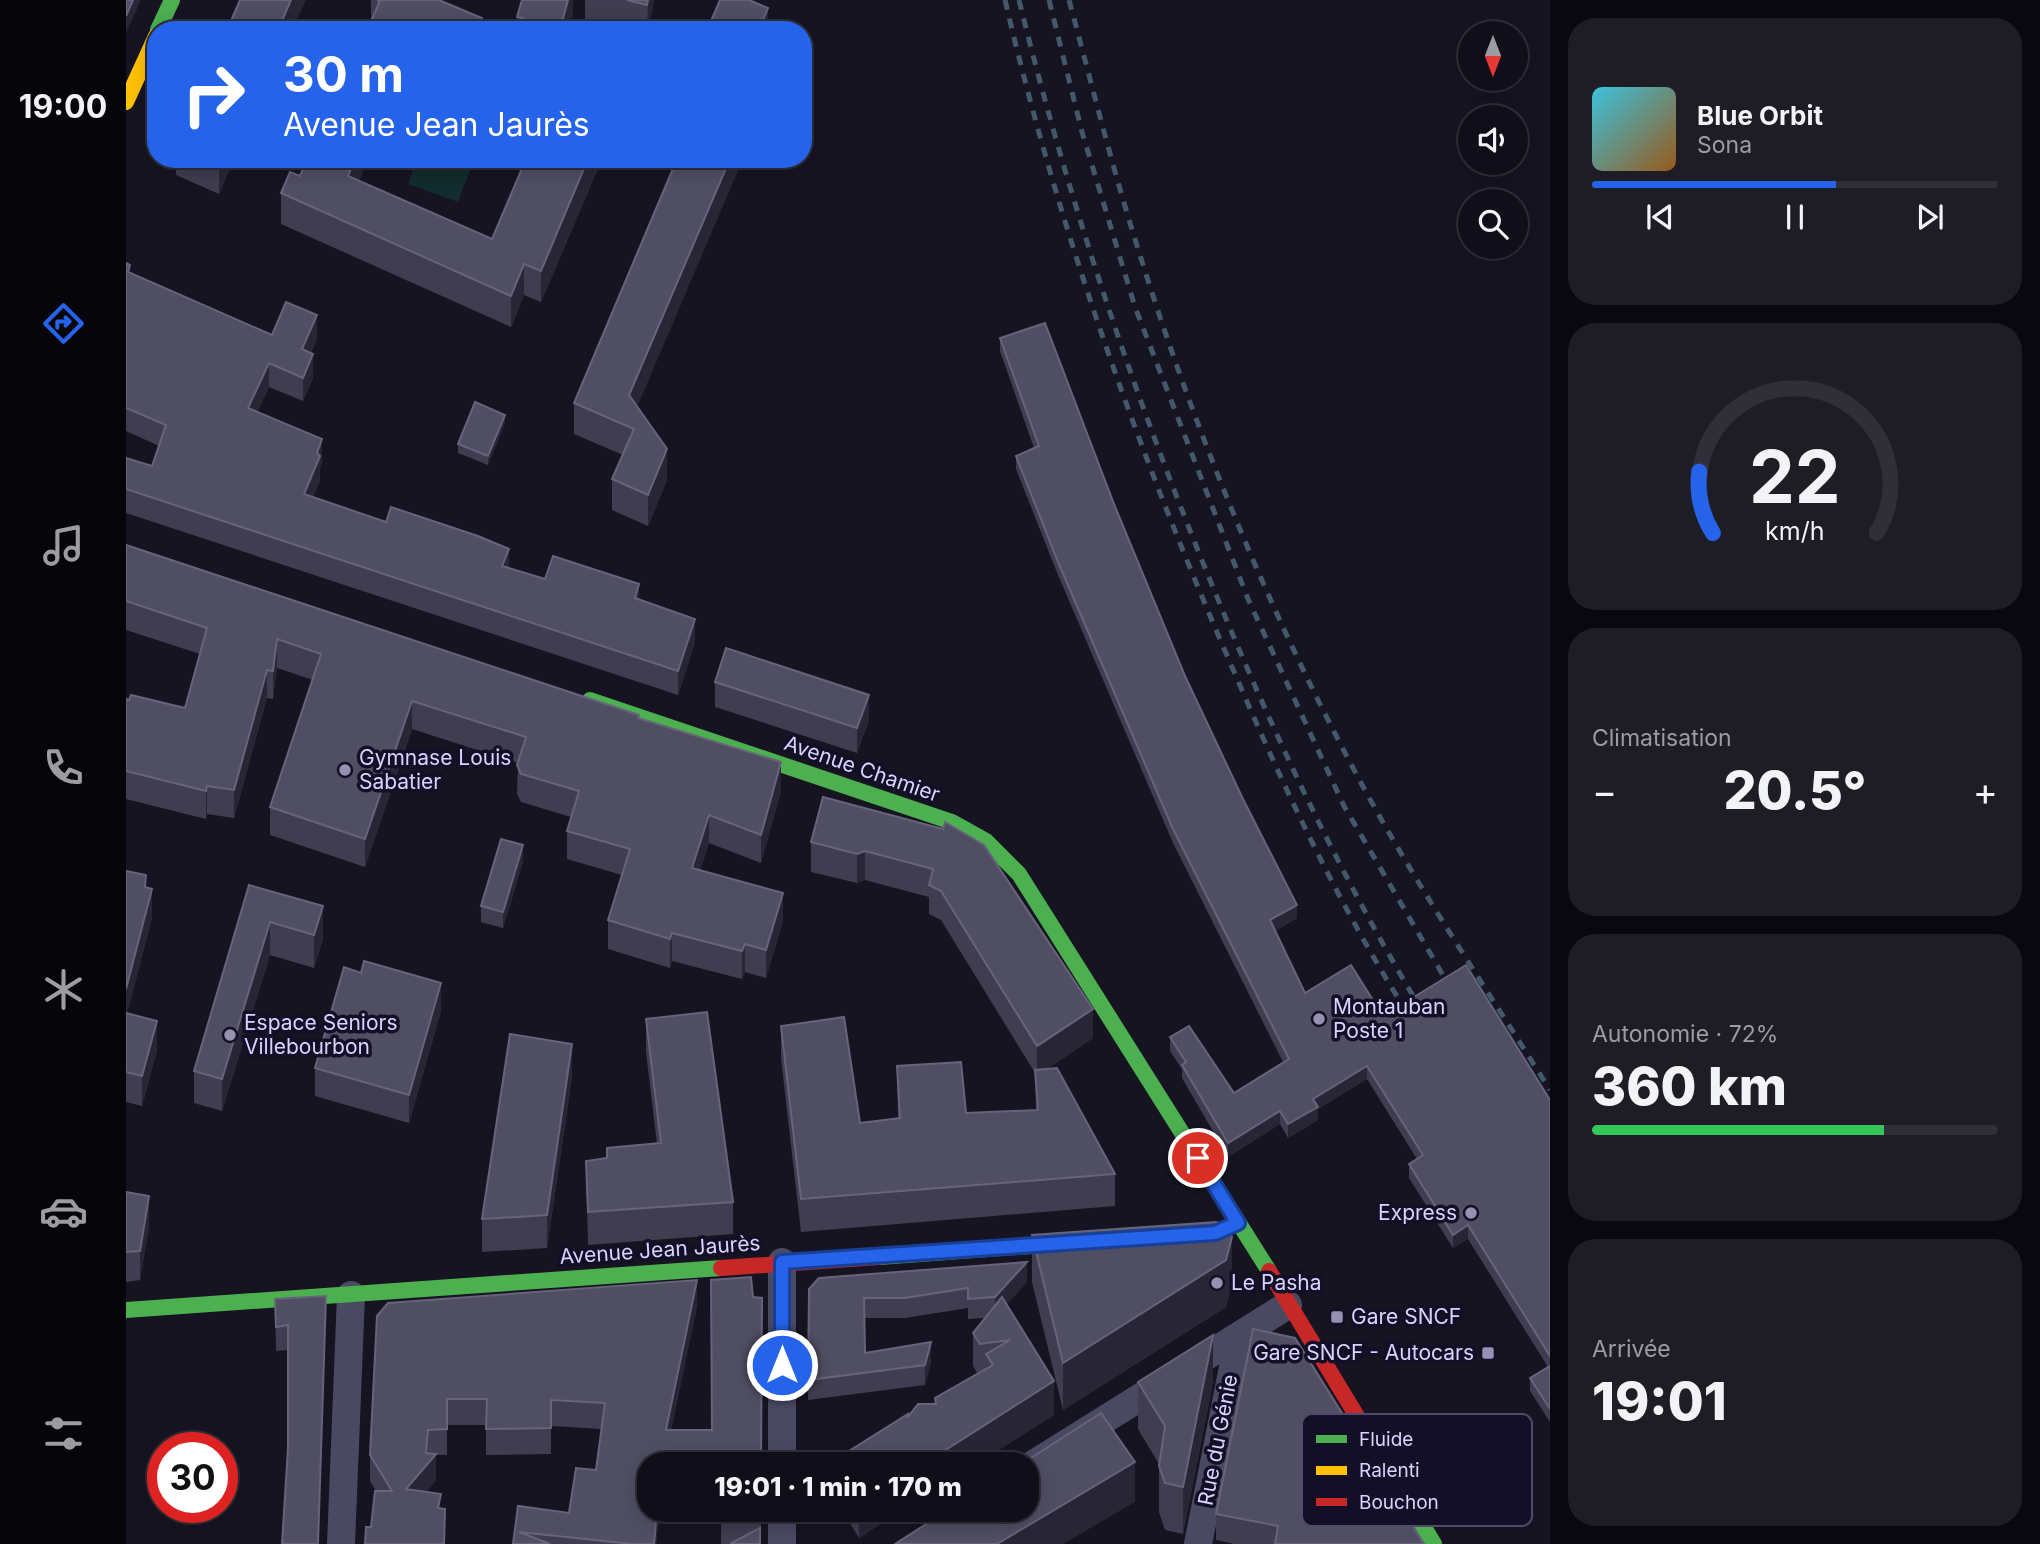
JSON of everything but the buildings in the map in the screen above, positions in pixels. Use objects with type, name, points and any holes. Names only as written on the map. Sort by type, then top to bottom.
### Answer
[{"type":"main road","points":[[163,21],[172,0]]},
{"type":"main road","points":[[126,102],[147,56]]},
{"type":"main road","name":"Avenue Chamier","points":[[580,697],[953,822],[986,841],[1018,874],[1232,1226],[1288,1305],[1355,1414]]},
{"type":"main road","name":"Avenue Jean Jaurès","points":[[126,1310],[1100,1241]]},
{"type":"main road","name":"Avenue Chamier","points":[[1423,1526],[1434,1544]]},
{"type":"street","points":[[782,1262],[782,1452]]},
{"type":"street","points":[[341,1544],[351,1296]]},
{"type":"street","points":[[1039,1461],[1288,1305]]},
{"type":"street","name":"Rue du Génie","points":[[1198,1544],[1239,1337]]},
{"type":"street","points":[[782,1522],[782,1544]]},
{"type":"green space","points":[[414,168],[471,168],[458,202],[408,184]]},
{"type":"railway","points":[[1005,0],[1049,169],[1075,252],[1102,335],[1162,499],[1291,799],[1360,934],[1412,1020]]},
{"type":"railway","points":[[1019,0],[1080,221],[1128,365],[1181,509],[1233,636],[1308,801],[1364,909],[1424,1014]]},
{"type":"railway","points":[[1049,0],[1082,132],[1135,307],[1248,599],[1344,806],[1454,994]]},
{"type":"railway","points":[[1069,0],[1121,192],[1161,320],[1208,450],[1262,580],[1321,706],[1375,808],[1423,890],[1550,1090]]},
{"type":"traffic: fast","points":[[162,21],[172,0]]},
{"type":"traffic: fast","points":[[590,700],[952,822],[986,841],[1019,874],[1269,1271]]},
{"type":"traffic: fast","points":[[879,1257],[1084,1242]]},
{"type":"traffic: fast","points":[[126,1310],[721,1268]]},
{"type":"traffic: fast","points":[[1423,1526],[1434,1544]]},
{"type":"traffic: slow","points":[[126,102],[147,56]]},
{"type":"traffic: jam","points":[[721,1268],[879,1257]]},
{"type":"traffic: jam","points":[[1269,1271],[1356,1414]]},
{"type":"place","name":"Gymnase Louis Sabatier","points":[[345,770]]},
{"type":"place","name":"Montauban Poste 1","points":[[1319,1019]]},
{"type":"place","name":"Espace Seniors Villebourbon","points":[[230,1035]]},
{"type":"place","name":"Express","points":[[1471,1213]]},
{"type":"place","name":"Le Pasha","points":[[1217,1283]]},
{"type":"place","name":"Gare SNCF","points":[[1337,1317]]},
{"type":"place","name":"Gare SNCF - Autocars","points":[[1488,1353]]},
{"type":"route","points":[[782,1365],[782,1262],[1215,1233],[1238,1223],[1198,1158]]}]
